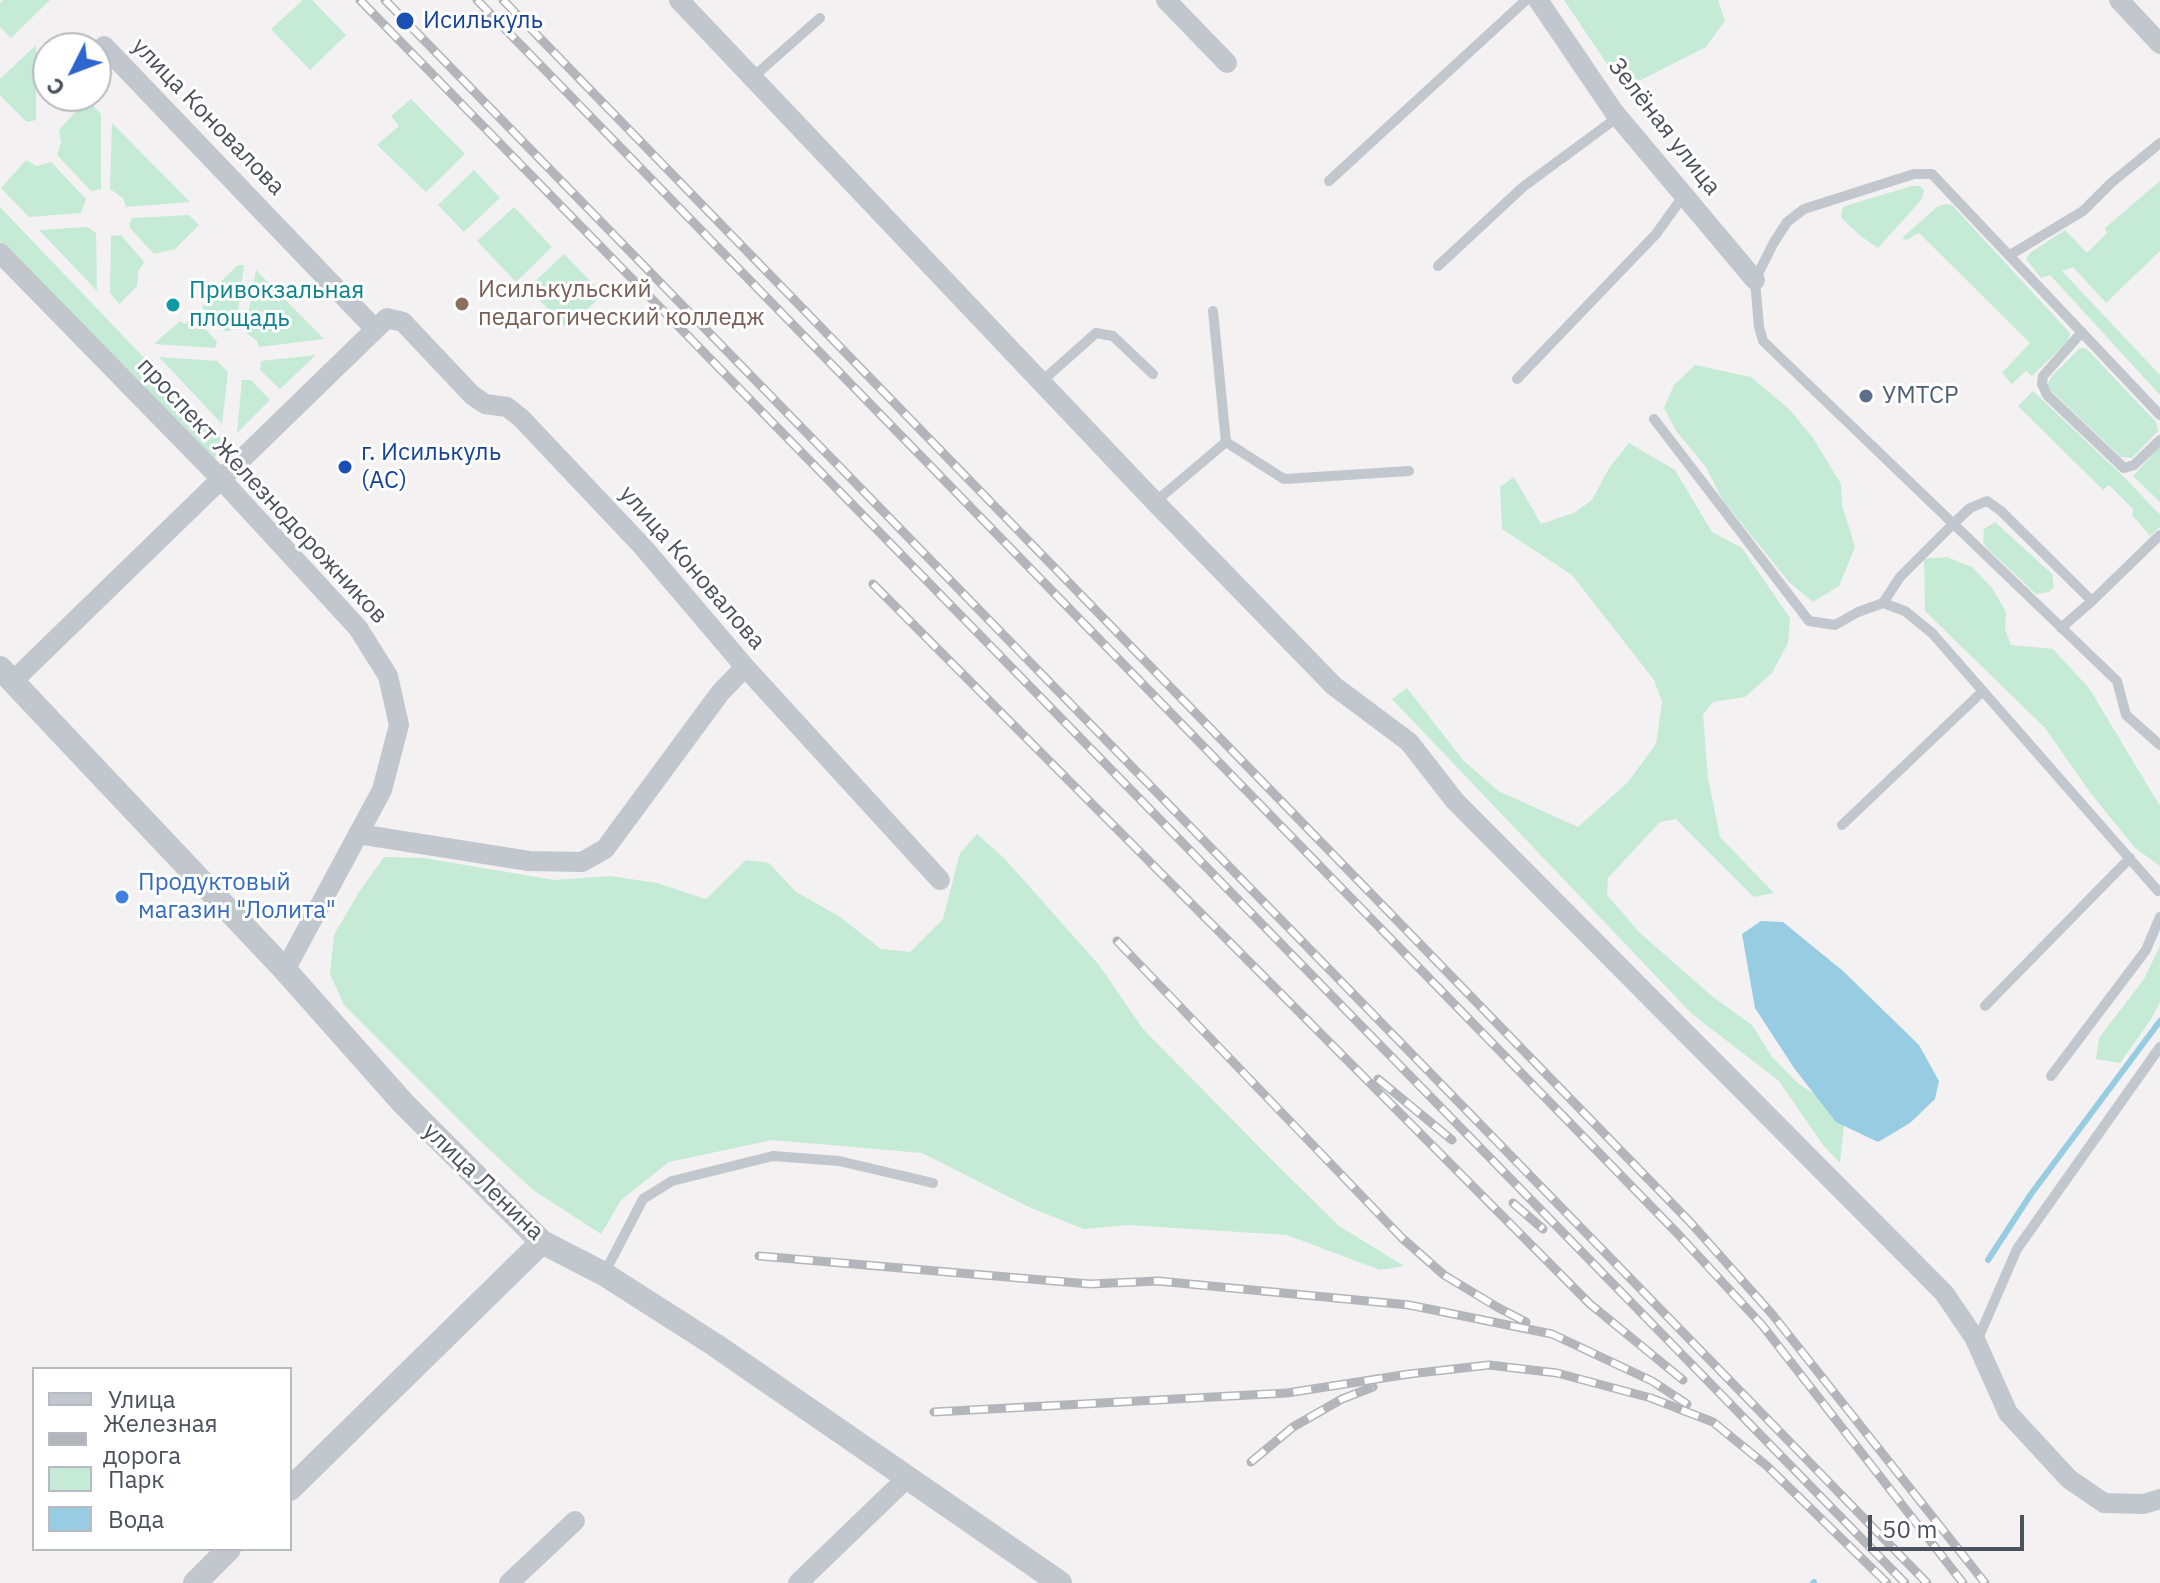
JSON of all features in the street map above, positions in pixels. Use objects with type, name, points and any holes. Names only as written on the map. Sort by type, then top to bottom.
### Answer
[{"type":"street","points":[[679,0],[751,79],[1334,686],[1409,742],[1455,801],[1944,1293],[1976,1343],[2008,1413],[2069,1479],[2104,1503],[2144,1504],[2160,1499]]},
{"type":"street","points":[[1166,0],[1227,63]]},
{"type":"street","name":"Зелёная улица","points":[[1538,0],[1618,117],[1755,280]]},
{"type":"street","points":[[2119,0],[2160,44]]},
{"type":"street","name":"улица Коновалова","points":[[112,54],[380,323],[403,322],[472,395],[485,404],[507,407],[521,418],[643,547],[745,667],[940,880]]},
{"type":"street","name":"проспект Железнодорожников","points":[[0,253],[220,478],[358,628],[388,676],[399,725],[382,790],[285,970]]},
{"type":"street","points":[[6,675],[220,478],[380,323]]},
{"type":"street","points":[[358,834],[529,861],[582,862],[605,849],[720,693],[745,667]]},
{"type":"street","name":"улица Ленина","points":[[6,675],[285,970],[403,1103],[542,1242],[604,1274],[715,1345],[1060,1583]]},
{"type":"street","points":[[292,1487],[542,1242]]},
{"type":"street","points":[[798,1583],[907,1478]]},
{"type":"street","points":[[509,1583],[575,1521]]},
{"type":"street","points":[[195,1583],[227,1551]]},
{"type":"lane","points":[[1329,181],[1526,0]]},
{"type":"lane","points":[[751,79],[820,18]]},
{"type":"lane","points":[[1438,266],[1523,187],[1618,117]]},
{"type":"lane","points":[[2010,255],[2083,211],[2111,183],[2160,143]]},
{"type":"lane","points":[[2160,415],[1932,174],[1914,174],[1804,209],[1787,222],[1755,280],[1763,341],[2117,681],[2126,715],[2160,745]]},
{"type":"lane","points":[[1517,379],[1656,234],[1684,195]]},
{"type":"lane","points":[[1213,311],[1226,442]]},
{"type":"lane","points":[[2082,332],[2043,376],[2042,384],[2047,395],[2124,468],[2134,465],[2160,440]]},
{"type":"lane","points":[[1042,381],[1096,333],[1113,336],[1153,374]]},
{"type":"lane","points":[[1654,419],[1809,621],[1835,625],[1883,603],[1900,577],[1953,524],[1970,508],[1987,501],[2001,511],[2092,601]]},
{"type":"lane","points":[[1226,442],[1284,479],[1409,471]]},
{"type":"lane","points":[[1155,502],[1226,442]]},
{"type":"lane","points":[[2061,628],[2160,535]]},
{"type":"lane","points":[[1883,603],[1905,611],[1932,633],[2159,893]]},
{"type":"lane","points":[[1842,825],[1983,691]]},
{"type":"lane","points":[[1985,1006],[2130,858]]},
{"type":"lane","points":[[2051,1076],[2146,950],[2160,917]]},
{"type":"lane","points":[[1976,1343],[2017,1249],[2160,1047]]},
{"type":"lane","points":[[604,1274],[643,1199],[672,1181],[773,1156],[839,1161],[933,1183]]},
{"type":"green space","points":[[3,0],[50,0],[11,38],[0,27],[0,3]]},
{"type":"green space","points":[[303,0],[312,0],[346,35],[310,70],[271,29]]},
{"type":"green space","points":[[1564,0],[1718,0],[1725,21],[1706,47],[1635,83],[1611,70]]},
{"type":"green space","points":[[32,49],[32,112],[36,112],[36,120],[27,122],[0,95],[0,79]]},
{"type":"green space","points":[[411,99],[465,154],[426,192],[377,145],[399,126],[391,116]]},
{"type":"green space","points":[[75,112],[101,114],[101,189],[91,191],[57,155],[61,143],[59,130]]},
{"type":"green space","points":[[112,123],[190,202],[126,207],[123,198],[110,189]]},
{"type":"green space","points":[[26,160],[37,166],[51,162],[86,199],[81,213],[29,217],[1,188]]},
{"type":"green space","points":[[474,170],[500,198],[464,232],[438,205]]},
{"type":"green space","points":[[2160,181],[2160,251],[2106,303],[2073,267],[2062,271],[2160,375],[2160,395],[2050,275],[2041,278],[2026,259],[2030,253],[2065,230],[2087,253],[2107,233],[2105,228]]},
{"type":"green space","points":[[1920,186],[1924,190],[1922,199],[1878,248],[1841,218],[1845,206]]},
{"type":"green space","points":[[1952,205],[2070,333],[2068,341],[2032,376],[2026,371],[2012,384],[2002,373],[2030,343],[1919,233],[1907,240],[1902,238],[1937,207]]},
{"type":"green space","points":[[0,207],[232,450],[219,458],[207,456],[0,241]]},
{"type":"green space","points":[[514,207],[552,247],[516,282],[477,241]]},
{"type":"green space","points":[[189,215],[199,225],[175,249],[154,254],[129,227],[132,218]]},
{"type":"green space","points":[[87,227],[96,233],[97,291],[39,230]]},
{"type":"green space","points":[[121,235],[144,262],[138,272],[137,286],[119,304],[110,293],[111,236]]},
{"type":"green space","points":[[564,254],[603,294],[567,329],[528,288]]},
{"type":"green space","points":[[238,265],[244,265],[236,328],[226,332],[202,307],[213,296],[210,292]]},
{"type":"green space","points":[[256,270],[324,339],[259,347],[257,341],[245,332]]},
{"type":"green space","points":[[193,315],[217,342],[215,348],[154,344],[180,321],[185,324]]},
{"type":"green space","points":[[2080,348],[2087,349],[2156,422],[2158,431],[2132,458],[2121,457],[2048,388],[2053,375]]},
{"type":"green space","points":[[316,355],[280,389],[260,370],[261,361]]},
{"type":"green space","points":[[159,357],[217,361],[228,372],[222,424]]},
{"type":"green space","points":[[1695,365],[1751,377],[1789,409],[1813,438],[1841,484],[1842,505],[1855,547],[1839,586],[1813,602],[1789,582],[1722,499],[1706,467],[1676,431],[1664,408],[1674,385]]},
{"type":"green space","points":[[242,380],[251,380],[270,400],[237,433]]},
{"type":"green space","points":[[2033,391],[2160,515],[2160,527],[2150,536],[2132,515],[2133,509],[2109,485],[2103,490],[2018,406]]},
{"type":"green space","points":[[1629,443],[1675,470],[1712,532],[1742,548],[1790,618],[1788,643],[1772,673],[1745,697],[1713,702],[1703,715],[1708,778],[1720,837],[1774,893],[1754,897],[1676,819],[1660,822],[1608,878],[1607,895],[1640,933],[1713,997],[1752,1025],[1772,1057],[1799,1084],[1845,1115],[1840,1163],[1823,1145],[1779,1081],[1692,1014],[1392,699],[1407,688],[1463,760],[1498,791],[1578,827],[1628,782],[1656,744],[1662,702],[1654,680],[1572,575],[1502,529],[1500,487],[1514,477],[1541,524],[1574,513],[1592,500],[1609,468]]},
{"type":"green space","points":[[2160,446],[2160,502],[2133,476]]},
{"type":"green space","points":[[1995,522],[2052,574],[2054,587],[2049,592],[2036,594],[1987,548],[1983,542],[1984,529]]},
{"type":"green space","points":[[1947,557],[1972,567],[1992,588],[2006,612],[2005,629],[2011,645],[2053,649],[2089,688],[2160,806],[2160,866],[2135,848],[2089,791],[2045,728],[1925,611],[1924,559]]},
{"type":"green space","points":[[977,834],[1004,858],[1099,965],[1143,1029],[1276,1164],[1339,1226],[1404,1266],[1380,1270],[1287,1235],[1128,1225],[1084,1229],[1031,1208],[922,1153],[772,1140],[669,1162],[621,1200],[601,1234],[533,1190],[477,1138],[344,1005],[330,974],[334,935],[384,857],[424,858],[554,880],[610,876],[657,883],[706,899],[746,860],[769,863],[795,891],[840,917],[881,949],[910,952],[943,919],[960,853]]},
{"type":"green space","points":[[2160,946],[2160,1002],[2150,1021],[2120,1063],[2096,1059],[2099,1038],[2144,979]]},
{"type":"water","points":[[1761,921],[1783,922],[1843,971],[1919,1045],[1939,1081],[1935,1099],[1910,1123],[1878,1142],[1836,1122],[1794,1068],[1755,1008],[1742,934]]},
{"type":"waterway","points":[[1988,1260],[2031,1194],[2160,1021]]},
{"type":"railway","points":[[360,0],[1905,1583]]},
{"type":"railway","points":[[385,0],[1927,1583]]},
{"type":"railway","points":[[477,0],[1678,1234],[1762,1325],[1963,1583]]},
{"type":"railway","points":[[503,0],[1690,1222],[1772,1314],[1985,1583]]},
{"type":"railway","points":[[873,584],[1590,1304],[1683,1380]]},
{"type":"railway","points":[[1117,941],[1402,1238],[1444,1275],[1526,1322]]},
{"type":"railway","points":[[1378,1079],[1452,1140]]},
{"type":"railway","points":[[1513,1203],[1543,1229]]},
{"type":"railway","points":[[759,1256],[1090,1284],[1158,1281],[1409,1305],[1552,1334],[1652,1381],[1687,1404]]},
{"type":"railway","points":[[934,1412],[1287,1393],[1489,1365],[1557,1373],[1651,1398],[1713,1422],[1767,1466],[1887,1583]]},
{"type":"railway","points":[[1251,1462],[1293,1427],[1342,1399],[1373,1387]]},
{"type":"place","name":"Исилькуль","points":[[405,21]]},
{"type":"place","name":"Исилькульский педагогический колледж","points":[[462,304]]},
{"type":"place","name":"Привокзальная площадь","points":[[173,305]]},
{"type":"place","name":"УМТСР","points":[[1866,396]]},
{"type":"place","name":"г. Исилькуль (АС)","points":[[345,467]]},
{"type":"place","name":"Продуктовый магазин \"Лолита\"","points":[[122,897]]}]
